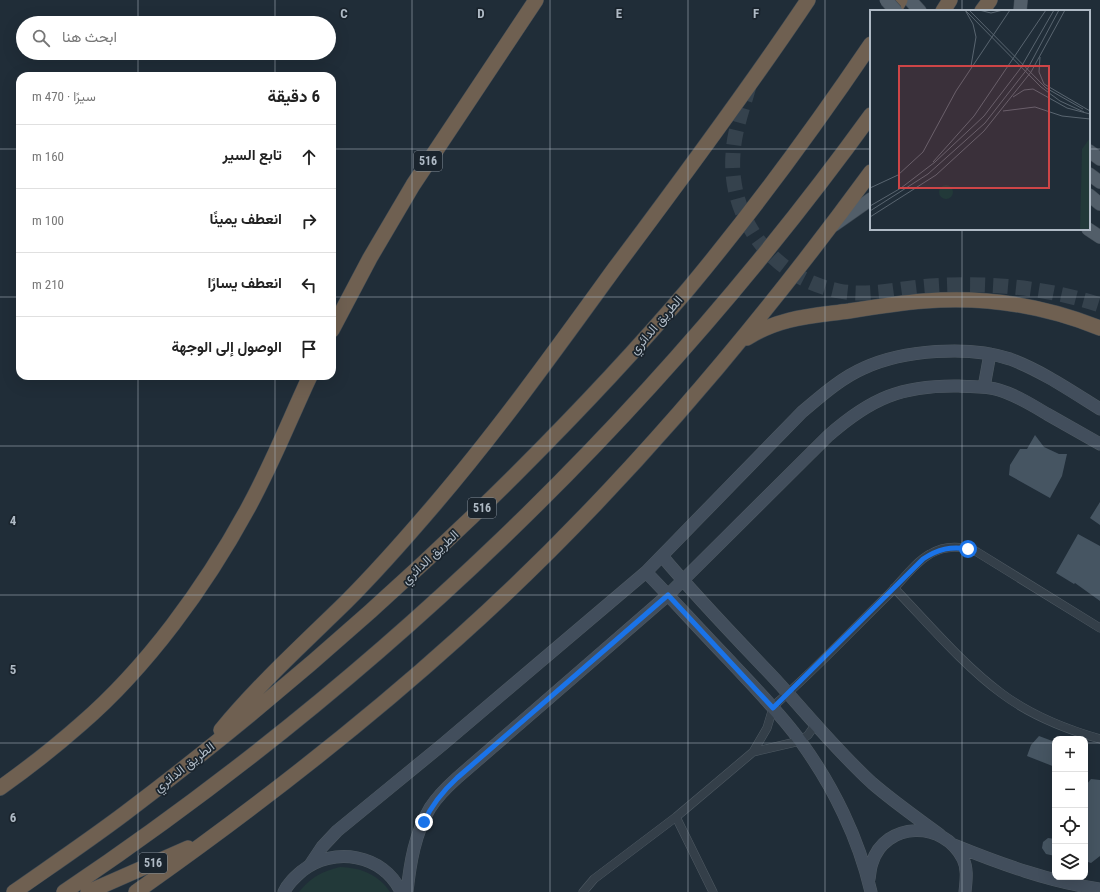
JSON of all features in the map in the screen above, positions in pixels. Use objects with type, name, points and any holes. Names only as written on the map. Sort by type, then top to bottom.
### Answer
[{"type":"highway","points":[[514,32],[526,0]]},
{"type":"highway","name":"516","points":[[336,322],[370,258],[413,185],[536,0]]},
{"type":"highway","name":"516","points":[[203,752],[256,689],[347,601],[377,569],[463,470],[546,363],[709,141],[808,0]]},
{"type":"highway","points":[[895,10],[900,0]]},
{"type":"highway","points":[[944,10],[950,0]]},
{"type":"highway","points":[[983,10],[990,0]]},
{"type":"highway","name":"الطريق الدائري","points":[[14,892],[123,815],[298,675],[384,600],[487,503],[591,397],[655,328],[724,245],[782,171],[870,45]]},
{"type":"highway","name":"516","points":[[64,892],[196,799],[301,718],[422,614],[510,533],[578,465],[702,330],[803,207],[870,116]]},
{"type":"highway","name":"516","points":[[136,892],[217,834],[311,763],[366,718],[431,663],[550,551],[628,471],[682,411],[740,342],[831,227],[870,173]]},
{"type":"highway","points":[[740,342],[766,328],[794,318],[926,301],[973,300],[1021,306],[1068,317],[1100,328]]},
{"type":"highway","points":[[0,788],[32,765],[87,719],[126,679],[172,626],[212,570],[247,510],[263,479],[308,380]]},
{"type":"highway","name":"516","points":[[88,892],[217,834]]},
{"type":"main road","points":[[886,0],[894,10]]},
{"type":"main road","points":[[910,0],[919,10]]},
{"type":"main road","points":[[1020,10],[1022,0]]},
{"type":"main road","points":[[1090,152],[1100,159]]},
{"type":"main road","points":[[1090,175],[1100,182]]},
{"type":"main road","points":[[1090,196],[1100,204]]},
{"type":"main road","points":[[831,227],[870,200]]},
{"type":"main road","points":[[1090,230],[1100,237]]},
{"type":"street","points":[[275,892],[310,864],[329,838],[345,824],[442,745],[646,572],[802,412],[825,393],[847,378],[869,366],[911,354],[936,351],[990,354],[1009,359],[1036,370],[1100,409]]},
{"type":"street","points":[[984,387],[990,354]]},
{"type":"street","points":[[407,892],[410,869],[417,838],[430,808],[440,794],[668,595],[828,436],[859,411],[879,399],[899,392],[919,388],[940,386],[984,387],[999,390],[1031,404],[1100,444]]},
{"type":"street","points":[[583,892],[594,879],[676,817],[753,752],[767,728],[773,708],[923,559],[931,553],[949,548],[968,549],[986,557],[1100,628]]},
{"type":"street","points":[[662,556],[682,581],[815,725],[872,783],[954,845],[1037,875],[1100,889]]},
{"type":"street","points":[[646,572],[773,708],[814,760],[829,786],[855,841],[871,889]]},
{"type":"street","points":[[894,588],[966,663],[1002,694],[1024,708],[1052,722],[1082,734],[1100,739]]},
{"type":"street","points":[[753,752],[800,741],[808,735],[815,725]]},
{"type":"street","points":[[676,817],[713,892]]},
{"type":"street","points":[[871,889],[872,863],[874,858],[879,848],[892,837],[907,831],[924,830],[940,834]]},
{"type":"street","points":[[954,845],[964,860],[967,876],[965,892]]},
{"type":"street","points":[[310,864],[329,857],[348,856],[368,861],[385,871],[398,885],[401,892]]},
{"type":"street","points":[[284,892],[293,879]]},
{"type":"green space","points":[[340,867],[355,869],[374,876],[390,892],[299,892],[317,876]]},
{"type":"building","points":[[1035,435],[1044,447],[1059,454],[1067,454],[1062,476],[1050,498],[1009,475],[1010,465],[1020,449],[1027,449]]},
{"type":"building","points":[[1100,502],[1100,525],[1090,518]]},
{"type":"building","points":[[1078,534],[1100,546],[1100,601],[1075,583],[1074,584],[1056,573]]},
{"type":"building","points":[[1039,736],[1052,741],[1052,766],[1027,756],[1031,745]]},
{"type":"building","points":[[1091,779],[1100,780],[1100,856],[1091,863],[1088,862],[1088,783]]},
{"type":"building","points":[[1048,838],[1052,839],[1052,855],[1046,854],[1042,848],[1043,842]]},
{"type":"tunnel","points":[[749,86],[737,128],[733,154],[733,178],[738,202],[747,223],[760,243],[776,260],[795,274],[816,284],[850,293],[873,293],[919,287],[951,285],[1016,287],[1058,294],[1100,305]]},
{"type":"route","points":[[424,822],[430,808],[440,794],[457,778],[668,595],[773,708],[923,559],[931,553],[949,548],[959,547],[968,549]]}]
